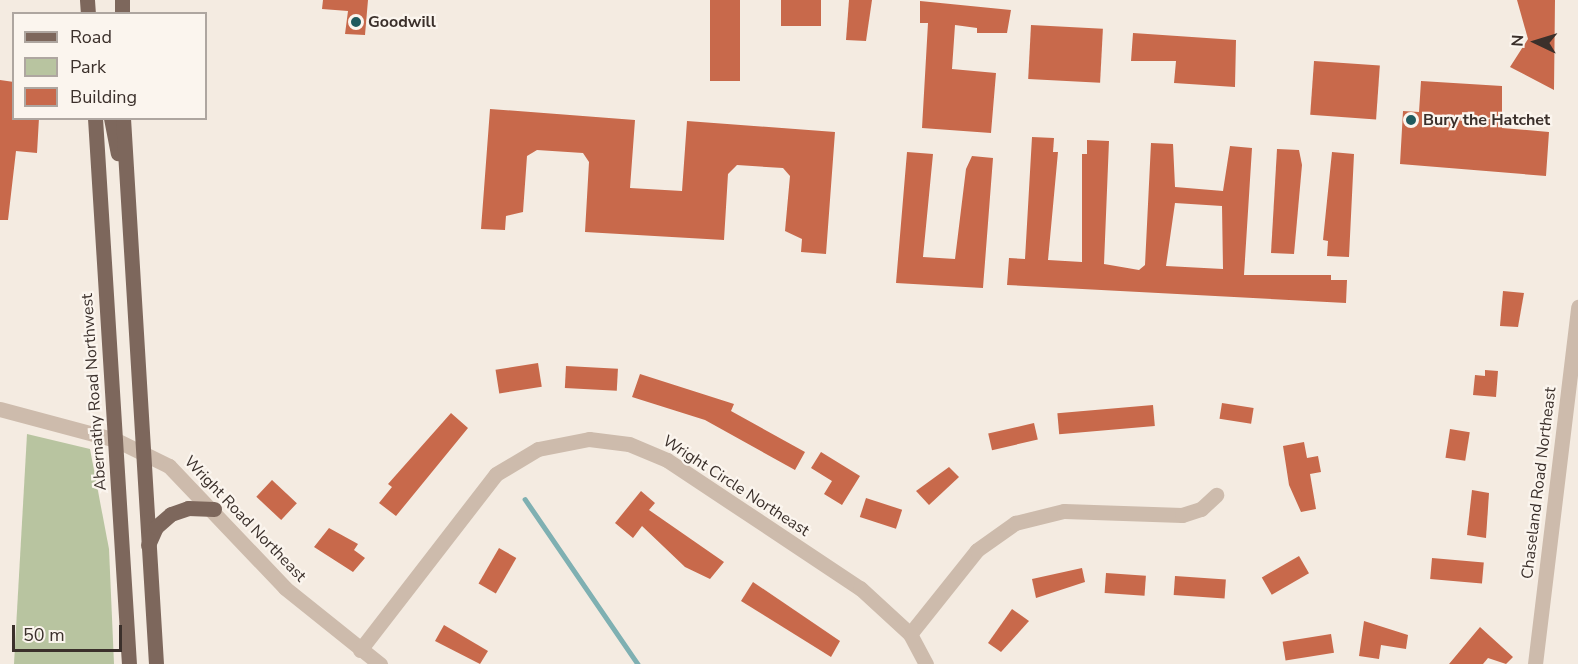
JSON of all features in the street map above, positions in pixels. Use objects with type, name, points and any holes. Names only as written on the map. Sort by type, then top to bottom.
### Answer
[{"type":"main road","name":"Abernathy Road Northwest","points":[[95,120],[129,664]]},
{"type":"main road","points":[[111,120],[124,173]]},
{"type":"main road","points":[[123,120],[124,173],[156,664]]},
{"type":"main road","points":[[147,548],[156,527],[171,514],[188,508],[214,509]]},
{"type":"street","name":"Chaseland Road Northeast","points":[[1535,664],[1578,307]]},
{"type":"street","name":"Wright Road Northeast","points":[[0,409],[116,441],[141,450],[170,466],[214,509],[285,588],[380,664]]},
{"type":"street","name":"Wright Circle Northeast","points":[[360,650],[496,474],[538,449],[589,439],[629,444],[668,460],[860,588],[910,634],[926,664]]},
{"type":"street","points":[[910,634],[977,550],[1014,523],[1064,511],[1182,515],[1201,509],[1216,495]]},
{"type":"green space","points":[[27,434],[90,449],[109,549],[114,664],[14,664]]},
{"type":"building","name":"Goodwill","points":[[323,0],[368,0],[365,35],[345,34],[348,11],[322,9]]},
{"type":"building","points":[[710,0],[740,0],[740,81],[710,81]]},
{"type":"building","points":[[781,0],[821,0],[821,26],[781,26]]},
{"type":"building","points":[[849,0],[872,0],[866,41],[846,40]]},
{"type":"building","points":[[1517,0],[1555,0],[1554,90],[1510,67],[1528,39]]},
{"type":"building","points":[[920,1],[1011,10],[1007,33],[977,33],[977,28],[955,25],[952,69],[996,73],[991,133],[922,128],[928,23],[920,23]]},
{"type":"building","points":[[1031,25],[1103,29],[1100,83],[1028,79]]},
{"type":"building","points":[[1133,33],[1236,40],[1235,87],[1174,83],[1176,61],[1131,61]]},
{"type":"building","points":[[1314,61],[1380,66],[1376,119],[1310,115]]},
{"type":"building","points":[[0,80],[12,82],[12,120],[39,120],[37,153],[16,151],[8,220],[0,220]]},
{"type":"building","points":[[1421,81],[1502,86],[1502,128],[1549,132],[1546,176],[1400,164],[1403,111],[1419,112]]},
{"type":"building","points":[[490,109],[635,120],[630,188],[682,191],[687,121],[835,132],[826,254],[801,252],[802,239],[785,231],[790,176],[783,168],[737,165],[728,174],[724,240],[585,232],[589,162],[583,153],[537,150],[527,156],[523,212],[506,216],[505,230],[481,229]]},
{"type":"building","points":[[1032,137],[1054,138],[1053,152],[1058,152],[1048,260],[1082,262],[1082,154],[1087,154],[1087,140],[1109,141],[1104,264],[1139,270],[1145,265],[1151,143],[1173,144],[1175,187],[1223,191],[1230,146],[1252,148],[1244,275],[1331,275],[1331,280],[1347,280],[1346,303],[1007,285],[1009,258],[1025,259]],"holes":[[[1175,203],[1222,206],[1223,269],[1166,266]]]},
{"type":"building","points":[[1277,149],[1299,150],[1302,165],[1294,254],[1271,253]]},
{"type":"building","points":[[907,152],[933,154],[923,257],[955,259],[966,169],[972,156],[993,158],[983,288],[896,283]]},
{"type":"building","points":[[1332,152],[1354,154],[1349,257],[1327,256],[1328,241],[1323,240]]},
{"type":"building","points":[[1503,291],[1524,293],[1518,327],[1500,326]]},
{"type":"building","points":[[538,363],[542,387],[499,393],[496,370]]},
{"type":"building","points":[[566,366],[618,369],[617,391],[565,388]]},
{"type":"building","points":[[1485,370],[1498,371],[1496,397],[1473,395],[1475,375],[1485,376]]},
{"type":"building","points":[[640,374],[734,404],[731,411],[805,452],[795,470],[705,420],[632,397]]},
{"type":"building","points":[[1222,403],[1254,408],[1251,424],[1219,419]]},
{"type":"building","points":[[1153,405],[1155,426],[1059,434],[1057,413]]},
{"type":"building","points":[[451,413],[468,428],[396,516],[379,503],[392,487],[388,484]]},
{"type":"building","points":[[1034,423],[1038,440],[992,450],[988,434]]},
{"type":"building","points":[[1450,429],[1470,432],[1465,461],[1445,458]]},
{"type":"building","points":[[1304,442],[1307,458],[1318,456],[1321,472],[1310,474],[1316,509],[1301,512],[1289,485],[1283,446]]},
{"type":"building","points":[[821,452],[860,476],[842,505],[824,494],[832,481],[811,468]]},
{"type":"building","points":[[949,467],[959,477],[929,505],[916,491]]},
{"type":"building","points":[[272,480],[297,503],[281,520],[256,497]]},
{"type":"building","points":[[1472,490],[1489,493],[1486,538],[1467,535]]},
{"type":"building","points":[[641,491],[655,503],[649,510],[724,562],[710,579],[685,567],[642,526],[633,538],[615,523]]},
{"type":"building","points":[[866,498],[902,510],[896,529],[860,517]]},
{"type":"building","points":[[329,528],[358,544],[354,550],[365,558],[353,572],[314,547]]},
{"type":"building","points":[[499,548],[516,558],[496,594],[478,584]]},
{"type":"building","points":[[1299,556],[1309,573],[1272,595],[1262,578]]},
{"type":"building","points":[[1432,558],[1484,563],[1482,583],[1430,579]]},
{"type":"building","points":[[1082,568],[1085,582],[1036,598],[1032,579]]},
{"type":"building","points":[[1106,573],[1146,576],[1145,596],[1105,593]]},
{"type":"building","points":[[1175,576],[1226,580],[1225,599],[1174,595]]},
{"type":"building","points":[[753,582],[840,641],[831,657],[741,601]]},
{"type":"building","points":[[1012,609],[1029,621],[1001,652],[988,643]]},
{"type":"building","points":[[1364,621],[1408,635],[1406,649],[1381,645],[1379,659],[1359,656]]},
{"type":"building","points":[[444,625],[488,651],[480,664],[435,641]]},
{"type":"building","points":[[1480,627],[1513,657],[1506,664],[1488,658],[1483,664],[1449,664]]},
{"type":"building","points":[[1331,634],[1334,653],[1286,660],[1283,642]]},
{"type":"waterway","points":[[525,499],[638,664]]},
{"type":"place","name":"Goodwill","points":[[356,22]]},
{"type":"place","name":"Bury the Hatchet","points":[[1411,120]]}]
